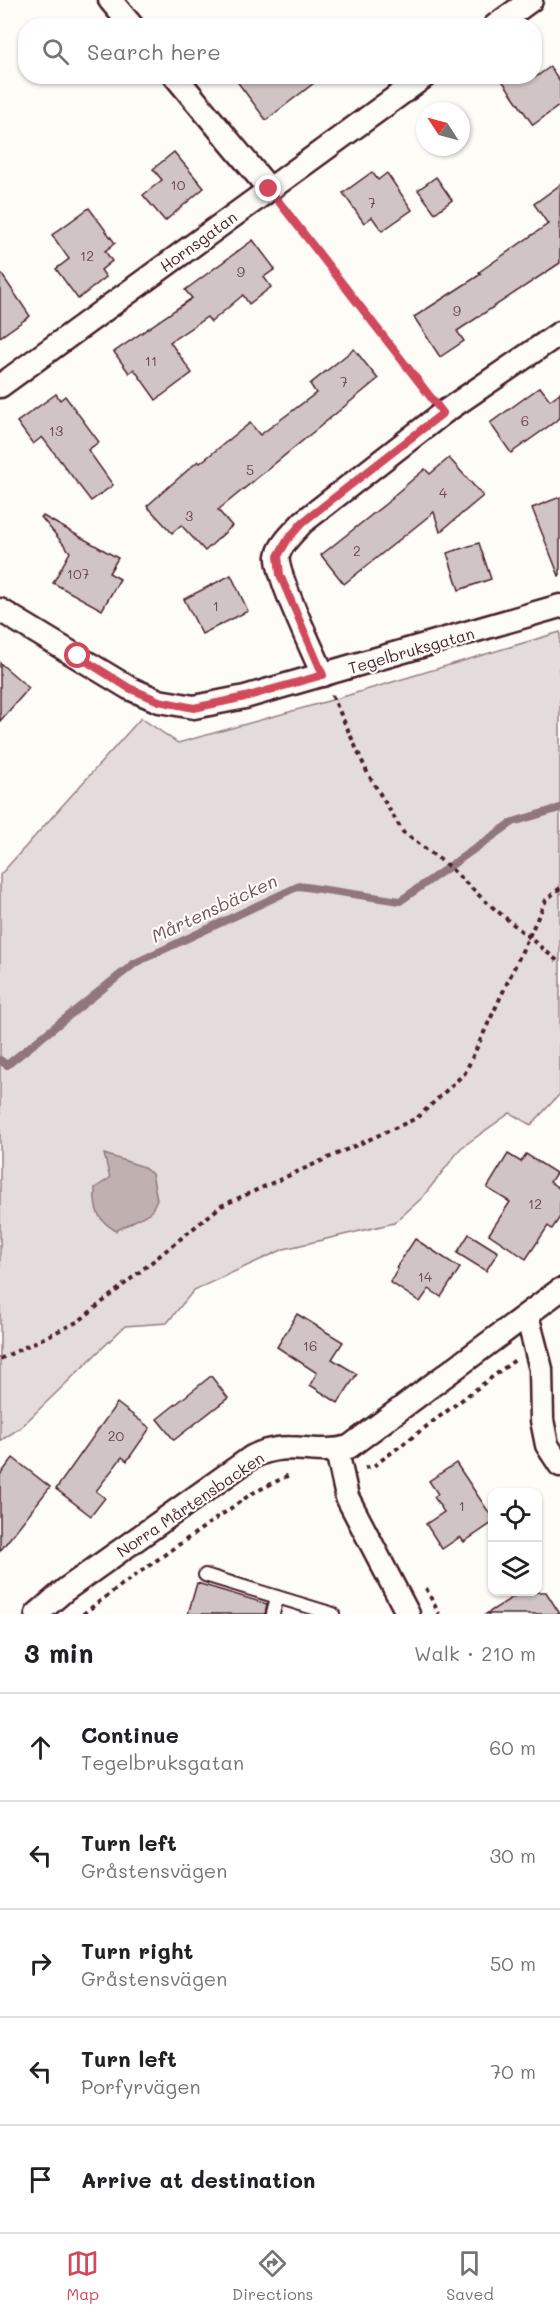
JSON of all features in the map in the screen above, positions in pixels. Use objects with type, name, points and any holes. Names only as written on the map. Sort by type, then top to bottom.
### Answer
[{"type":"street","points":[[506,18],[531,0]]},
{"type":"street","points":[[113,1],[126,18]]},
{"type":"street","points":[[182,84],[269,189]]},
{"type":"street","name":"Hornsgatan","points":[[0,386],[414,84]]},
{"type":"street","points":[[323,675],[280,575],[278,556],[288,539],[303,522],[443,413],[560,333]]},
{"type":"street","name":"Tegelbruksgatan","points":[[0,610],[129,688],[159,701],[194,708],[245,697],[560,606]]},
{"type":"street","points":[[403,1612],[347,1497],[337,1451],[349,1447],[364,1437],[560,1290]]},
{"type":"street","points":[[527,1315],[540,1369],[542,1420],[548,1445],[560,1465]]},
{"type":"street","name":"Norra Mårtensbacken","points":[[37,1614],[65,1590],[252,1457],[280,1447],[337,1451]]},
{"type":"lane","points":[[205,1575],[333,1614]]},
{"type":"lane","points":[[273,1614],[278,1597]]},
{"type":"path","points":[[269,189],[443,413]]},
{"type":"path","points":[[323,675],[368,774],[403,831],[446,864],[484,900],[560,963]]},
{"type":"path","points":[[0,1359],[79,1321],[221,1206],[417,1118],[465,1073],[546,900],[560,888]]},
{"type":"path","points":[[372,1472],[375,1465]]},
{"type":"path","points":[[423,1582],[439,1614]]},
{"type":"shaded area","points":[[560,632],[560,1094],[531,1125],[510,1113],[461,1148],[422,1198],[394,1223],[284,1249],[194,1290],[167,1323],[125,1326],[20,1428],[0,1441],[0,875],[141,718],[178,743]]},
{"type":"shaded area","points":[[104,1154],[141,1166],[152,1174],[157,1199],[151,1212],[116,1231],[98,1214],[95,1203],[95,1188],[110,1178]]},
{"type":"building","points":[[550,67],[560,81],[560,105],[533,125],[505,84],[542,84],[542,73]]},
{"type":"building","points":[[239,84],[313,84],[266,120]]},
{"type":"building","points":[[174,152],[204,188],[165,221],[143,195],[162,180],[153,169]]},
{"type":"building","points":[[372,172],[378,180],[387,173],[412,210],[382,231],[372,217],[364,223],[343,193]]},
{"type":"building","points":[[436,177],[452,200],[435,213],[418,190]]},
{"type":"building","points":[[560,185],[560,263],[457,331],[464,341],[440,357],[414,317],[481,274],[479,272],[548,224],[534,204]]},
{"type":"building","points":[[89,208],[115,243],[105,251],[112,261],[101,270],[106,277],[78,299],[56,269],[69,259],[52,235]]},
{"type":"building","points":[[253,240],[275,269],[264,277],[271,287],[249,304],[243,295],[211,322],[207,317],[170,342],[192,373],[156,400],[134,369],[129,373],[114,352],[192,298],[185,290]]},
{"type":"building","points":[[0,272],[30,316],[0,337]]},
{"type":"building","points":[[354,349],[378,379],[218,510],[232,526],[205,551],[181,525],[172,533],[147,506],[198,461],[200,463],[250,423],[260,435],[316,393],[310,384]]},
{"type":"building","points":[[540,387],[550,400],[560,393],[560,418],[511,453],[490,423]]},
{"type":"building","points":[[56,394],[60,400],[65,396],[99,442],[88,450],[113,485],[91,501],[42,437],[33,444],[17,422]]},
{"type":"building","points":[[449,458],[483,496],[440,532],[434,512],[344,584],[321,555],[393,498],[425,469],[430,474]]},
{"type":"building","points":[[560,497],[560,575],[559,576],[532,508]]},
{"type":"building","points":[[43,516],[118,558],[109,573],[120,579],[102,610],[53,583],[70,552],[41,517]]},
{"type":"building","points":[[479,543],[491,579],[459,590],[447,553]]},
{"type":"building","points":[[231,575],[248,611],[202,634],[184,599]]},
{"type":"building","points":[[0,663],[29,688],[0,721]]},
{"type":"building","points":[[508,1154],[521,1162],[526,1154],[556,1173],[550,1182],[560,1189],[560,1217],[552,1229],[548,1226],[526,1259],[489,1234],[510,1202],[487,1188]]},
{"type":"building","points":[[469,1234],[498,1252],[486,1271],[457,1253]]},
{"type":"building","points":[[415,1239],[460,1268],[441,1297],[429,1289],[420,1302],[390,1282],[398,1269],[396,1268]]},
{"type":"building","points":[[297,1314],[343,1342],[332,1359],[357,1374],[338,1403],[310,1385],[317,1373],[277,1347]]},
{"type":"building","points":[[211,1376],[228,1398],[174,1440],[157,1419]]},
{"type":"building","points":[[117,1403],[150,1428],[127,1461],[122,1457],[96,1491],[105,1498],[91,1516],[56,1489]]},
{"type":"building","points":[[13,1458],[50,1487],[0,1551],[0,1475]]},
{"type":"building","points":[[456,1463],[488,1511],[488,1526],[464,1542],[460,1537],[442,1549],[426,1524],[444,1512],[434,1497],[438,1494],[429,1481]]},
{"type":"building","points":[[197,1583],[267,1604],[265,1614],[188,1614]]},
{"type":"building","points":[[542,1592],[546,1592],[560,1614],[486,1614],[515,1596],[542,1596]]},
{"type":"waterway","name":"Mårtensbäcken","points":[[0,1060],[7,1065],[135,963],[299,886],[400,901],[513,822],[560,808]]},
{"type":"route","points":[[78,656],[129,688],[159,701],[194,708],[245,697],[323,675],[280,575],[278,556],[288,539],[303,522],[443,413],[269,189]]}]
